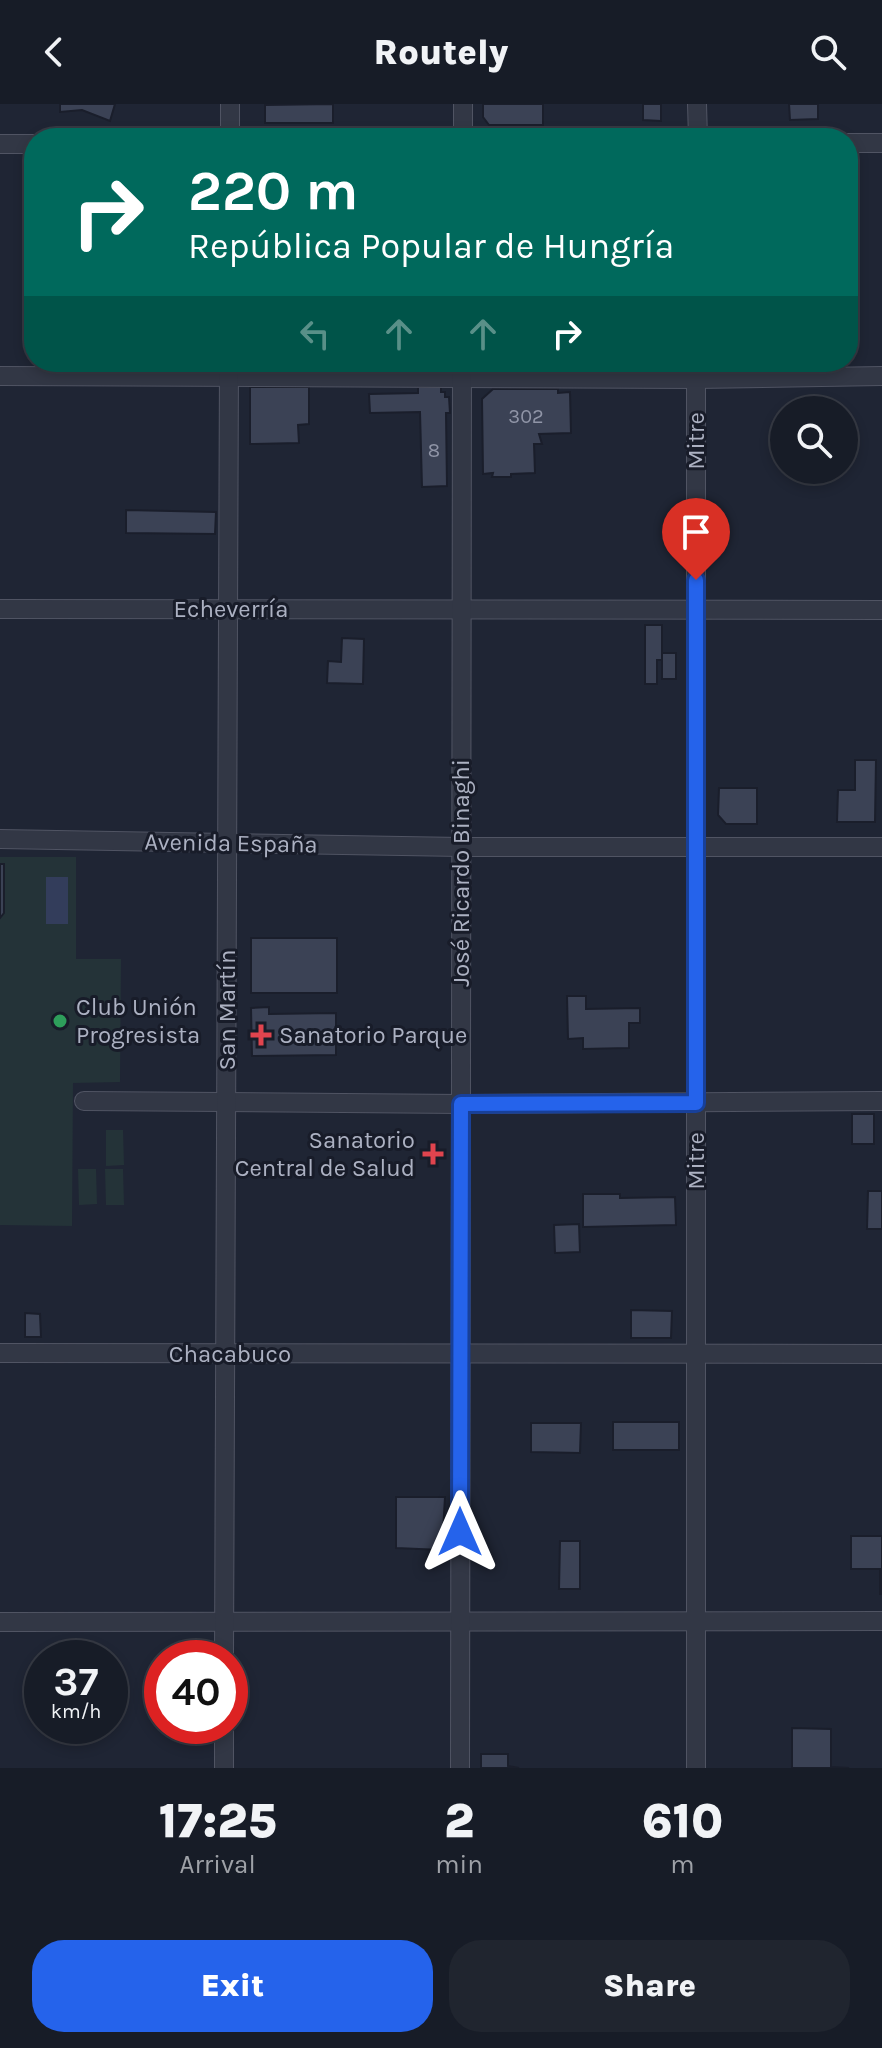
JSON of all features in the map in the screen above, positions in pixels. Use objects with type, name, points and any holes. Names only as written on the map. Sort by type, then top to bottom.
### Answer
[{"type":"street","points":[[230,104],[230,128]]},
{"type":"street","points":[[463,104],[463,128]]},
{"type":"street","points":[[697,104],[698,128]]},
{"type":"street","points":[[858,143],[882,143]]},
{"type":"street","points":[[0,144],[24,144]]},
{"type":"street","points":[[0,376],[153,372]]},
{"type":"street","name":"San Martín","points":[[224,1640],[229,372]]},
{"type":"street","name":"José Ricardo Binaghi","points":[[460,1768],[462,372]]},
{"type":"street","name":"Mitre","points":[[696,372],[696,1768]]},
{"type":"street","points":[[733,372],[882,376]]},
{"type":"street","name":"Echeverría","points":[[0,609],[882,610]]},
{"type":"street","name":"Avenida España","points":[[0,839],[461,847],[882,847]]},
{"type":"street","points":[[84,1101],[461,1104],[882,1101]]},
{"type":"street","name":"Chacabuco","points":[[0,1353],[882,1354]]},
{"type":"street","points":[[0,1622],[882,1621]]},
{"type":"street","points":[[224,1744],[224,1768]]},
{"type":"shaded area","name":"Club Unión Progresista","points":[[0,857],[76,857],[76,959],[121,959],[120,1082],[73,1083],[72,1226],[0,1225]]},
{"type":"shaded area","points":[[106,1130],[123,1130],[124,1165],[106,1166]]},
{"type":"shaded area","points":[[78,1169],[96,1169],[97,1204],[79,1205]]},
{"type":"shaded area","points":[[105,1169],[123,1169],[124,1205],[106,1205]]},
{"type":"water","points":[[46,877],[68,877],[68,924],[46,924]]},
{"type":"building","points":[[60,104],[115,104],[110,121],[82,110],[60,112]]},
{"type":"building","points":[[333,104],[333,123],[265,123],[265,105]]},
{"type":"building","points":[[483,104],[543,104],[543,125],[489,125],[483,117]]},
{"type":"building","points":[[643,104],[661,104],[661,121],[643,120]]},
{"type":"building","points":[[789,104],[818,104],[818,119],[790,120]]},
{"type":"building","points":[[250,387],[309,387],[309,424],[298,425],[299,443],[250,444]]},
{"type":"building","points":[[418,387],[441,387],[445,397],[449,397],[450,413],[446,413],[447,486],[422,487],[420,412],[370,413],[369,394],[418,393]]},
{"type":"building","points":[[493,389],[558,389],[558,393],[570,392],[571,433],[539,434],[542,444],[534,444],[535,473],[511,474],[511,477],[483,474],[482,399]]},
{"type":"building","points":[[126,510],[216,512],[215,534],[126,533]]},
{"type":"building","points":[[645,625],[662,625],[662,660],[657,660],[657,684],[645,684]]},
{"type":"building","points":[[342,638],[364,639],[363,684],[327,683],[328,661],[341,662]]},
{"type":"building","points":[[662,653],[676,653],[676,679],[662,679]]},
{"type":"building","points":[[855,760],[876,760],[875,822],[837,822],[838,790],[855,790]]},
{"type":"building","points":[[719,788],[757,788],[757,824],[726,824],[718,815]]},
{"type":"building","points":[[0,864],[4,864],[4,913],[0,918]]},
{"type":"building","points":[[251,938],[337,938],[337,993],[251,993]]},
{"type":"building","points":[[567,996],[586,996],[586,1009],[640,1008],[640,1023],[629,1023],[629,1048],[583,1049],[583,1038],[568,1039]]},
{"type":"building","points":[[269,1007],[269,1014],[336,1013],[336,1055],[252,1056],[251,1008]]},
{"type":"building","points":[[852,1114],[874,1114],[874,1144],[852,1144]]},
{"type":"building","points":[[868,1191],[882,1191],[882,1229],[867,1229]]},
{"type":"building","points":[[583,1194],[620,1194],[620,1198],[675,1197],[676,1225],[583,1227]]},
{"type":"building","points":[[579,1224],[580,1252],[555,1253],[554,1225]]},
{"type":"building","points":[[631,1310],[672,1311],[671,1338],[631,1338]]},
{"type":"building","points":[[25,1313],[40,1314],[41,1337],[25,1337]]},
{"type":"building","points":[[613,1422],[679,1422],[679,1450],[613,1450]]},
{"type":"building","points":[[531,1423],[581,1423],[580,1453],[531,1452]]},
{"type":"building","points":[[396,1497],[445,1497],[442,1550],[396,1548]]},
{"type":"building","points":[[851,1536],[882,1536],[882,1594],[880,1569],[851,1569]]},
{"type":"building","points":[[560,1541],[580,1541],[580,1589],[559,1589]]},
{"type":"building","points":[[792,1728],[831,1729],[831,1767],[849,1768],[792,1768]]},
{"type":"building","points":[[481,1754],[508,1754],[508,1766],[519,1768],[481,1768]]},
{"type":"place","name":"Club Unión Progresista","points":[[60,1021]]},
{"type":"place","name":"Sanatorio Parque","points":[[261,1035]]},
{"type":"place","name":"Sanatorio Central de Salud","points":[[433,1154]]},
{"type":"route","points":[[460,1532],[461,1104],[696,1103],[696,580]]}]
